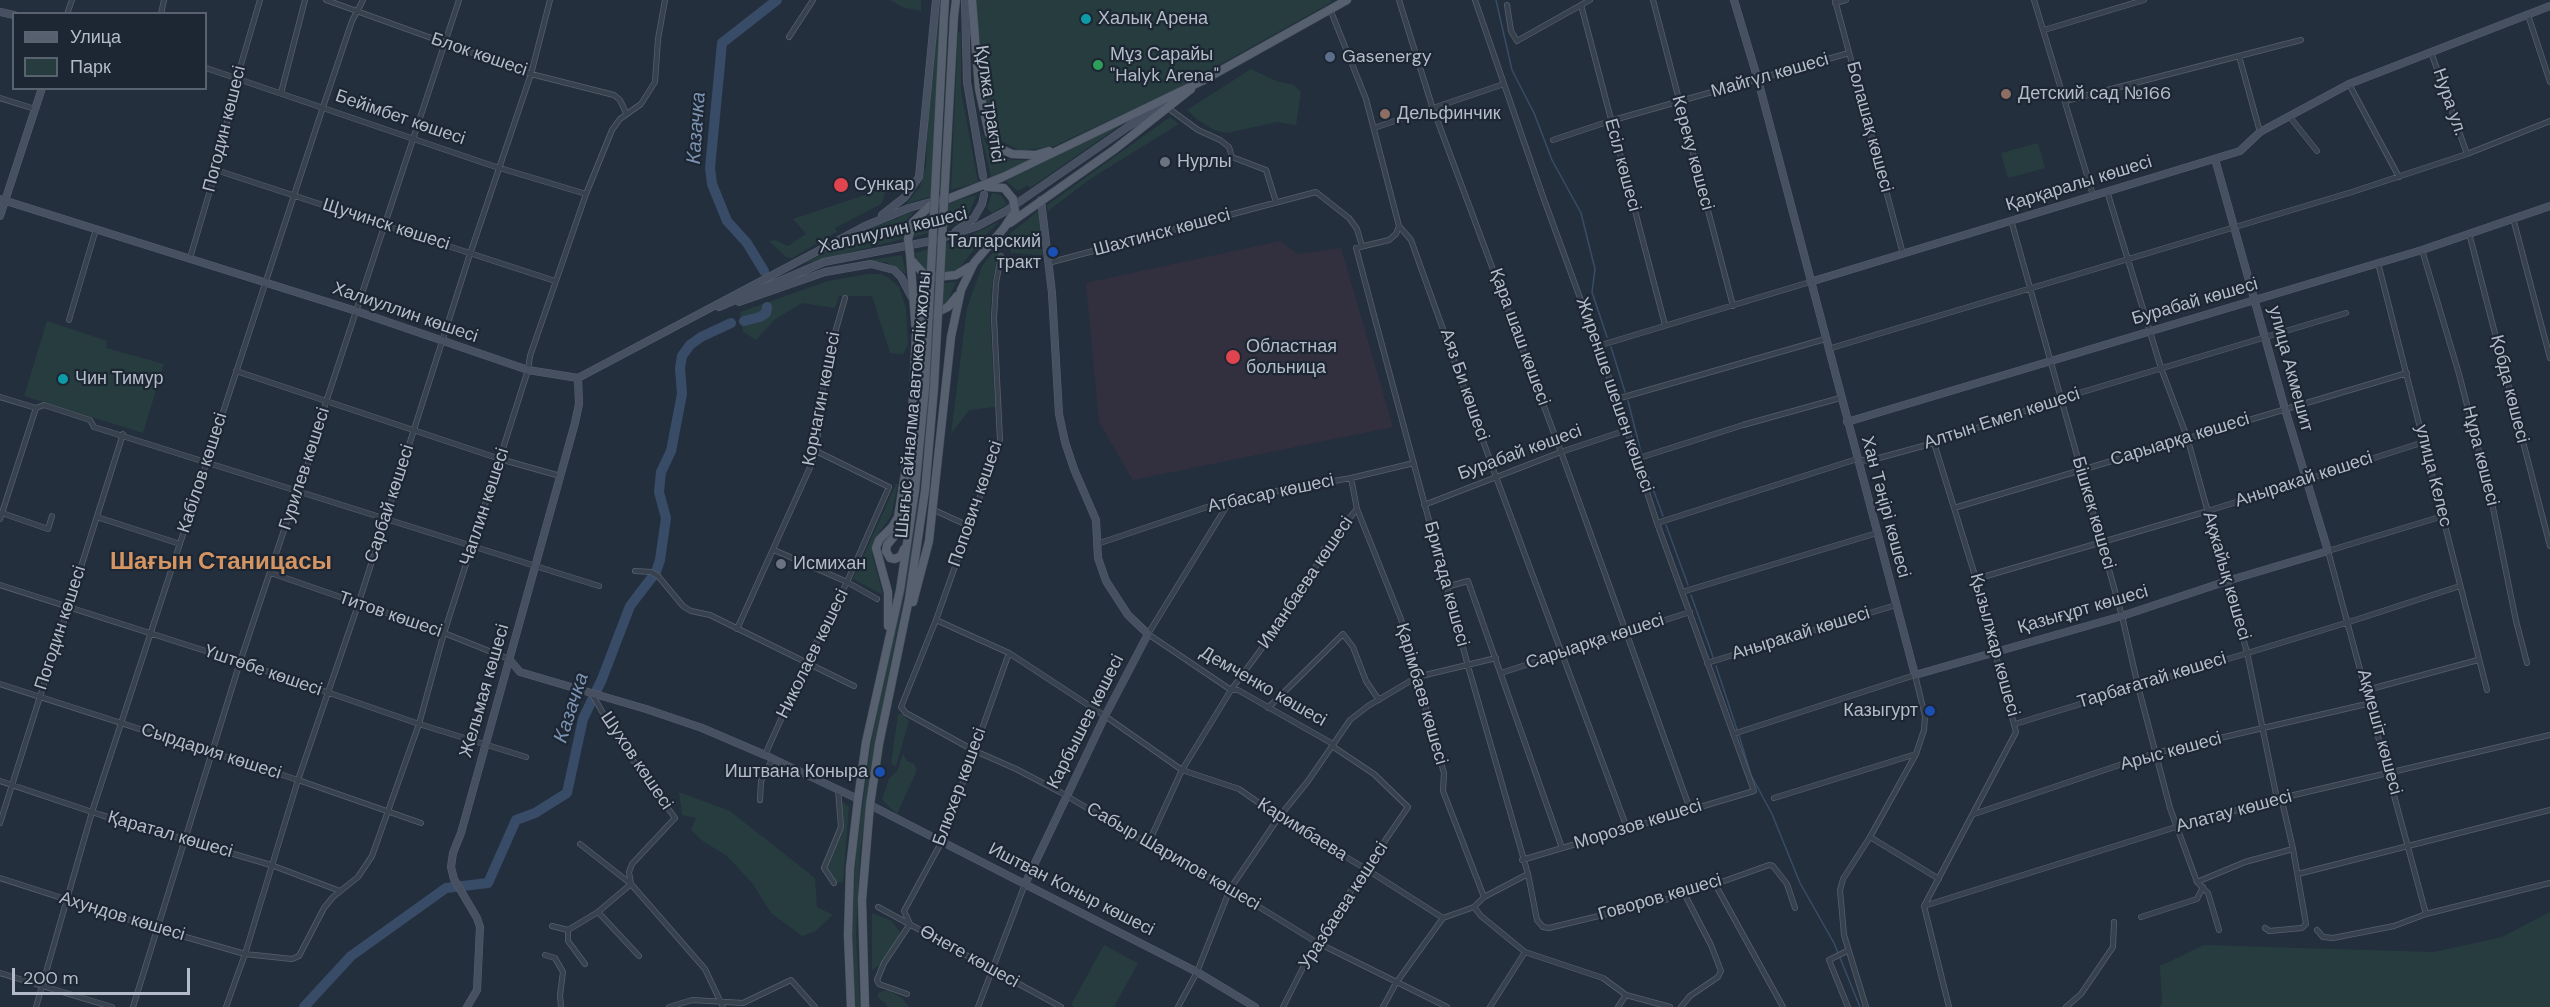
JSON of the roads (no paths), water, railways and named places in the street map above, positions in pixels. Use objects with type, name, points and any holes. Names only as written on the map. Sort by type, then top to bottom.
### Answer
[{"type":"main road","name":"Шығыс айналма автокөлік жолы","points":[[851,1007],[850,868],[858,799],[867,742],[900,590],[915,490],[925,388],[945,0]]},
{"type":"main road","name":"Шығыс айналма автокөлік жолы","points":[[865,1007],[862,900],[870,805],[879,744],[903,629],[926,491],[956,0]]},
{"type":"main road","points":[[972,0],[979,89],[986,125],[999,148],[1012,154],[1024,155],[1046,152],[1081,139]]},
{"type":"main road","points":[[1004,228],[1115,149],[1202,81],[1347,0]]},
{"type":"main road","name":"Халлиулин көшесі","points":[[951,196],[992,182],[1202,81]]},
{"type":"main road","points":[[908,537],[901,556],[893,559],[888,556],[886,546],[901,525],[908,493],[919,400],[921,322],[925,317],[952,303],[974,263],[1004,228],[1015,211],[1013,199],[1004,188],[992,186],[976,188]]},
{"type":"main road","points":[[883,666],[889,602],[886,581],[876,548],[879,540],[896,520],[902,497],[914,401],[915,312],[908,239],[915,218],[930,206],[951,196]]},
{"type":"main road","points":[[910,257],[920,271],[937,277],[956,275],[974,263]]},
{"type":"main road","points":[[903,629],[921,575],[933,510],[951,337],[961,290]]},
{"type":"street","name":"Погодин көшесі","points":[[190,258],[216,170],[237,78],[260,0]]},
{"type":"street","points":[[281,93],[305,0]]},
{"type":"street","name":"Блок көшесі","points":[[326,0],[531,74],[614,95],[620,100],[626,113]]},
{"type":"street","name":"Кабілов көшесі","points":[[36,1007],[92,812],[323,107],[352,21],[363,0]]},
{"type":"street","name":"Гурилев көшесі","points":[[133,1007],[159,928],[183,839],[240,662],[297,491],[304,477],[326,402],[459,0]]},
{"type":"street","name":"Сарбай көшесі","points":[[226,1007],[245,954],[298,780],[358,605],[471,252],[531,74],[550,0]]},
{"type":"street","name":"Чаплин көшесі","points":[[245,954],[296,958],[324,908],[358,877],[372,856],[419,724],[444,633],[528,370],[530,356],[586,194],[612,130],[626,113],[641,104],[656,82],[658,39],[665,0]]},
{"type":"street","points":[[789,37],[813,0]]},
{"type":"street","points":[[865,226],[899,203],[914,188],[919,177],[936,0]]},
{"type":"street","name":"Құлжа трактісі","points":[[965,0],[967,82],[983,176]]},
{"type":"street","name":"Қара шаш көшесі","points":[[1399,0],[1432,106],[1561,452],[1690,809]]},
{"type":"street","name":"Жиренше шешен көшесі","points":[[1475,0],[1617,399],[1657,523],[1754,790]]},
{"type":"street","points":[[1506,4],[1511,31],[1517,40],[1590,0]]},
{"type":"street","name":"Кереку көшесі","points":[[1653,0],[1678,103],[1733,306]]},
{"type":"street","name":"Хан Тәңірі көшесі","points":[[1734,0],[1758,80],[1840,398],[1915,675],[1925,723],[1916,754],[1870,837],[1843,879],[1840,890],[1839,901],[1848,951],[1866,1007]]},
{"type":"street","points":[[1835,2],[1846,0]]},
{"type":"street","points":[[2034,0],[2093,195]]},
{"type":"street","points":[[2044,30],[2144,0]]},
{"type":"street","name":"Болашақ көшесі","points":[[1835,2],[1903,254]]},
{"type":"street","name":"Есіл көшесі","points":[[1581,5],[1665,325]]},
{"type":"street","name":"Қарқаралы көшесі","points":[[1598,346],[2240,151],[2260,132],[2349,84],[2431,50],[2550,6]]},
{"type":"street","name":"Аяз Би көшесі","points":[[1330,9],[1366,99],[1399,226],[1411,240],[1560,653],[1627,828]]},
{"type":"street","points":[[2528,15],[2550,82]]},
{"type":"street","points":[[2065,101],[2301,40]]},
{"type":"street","name":"Нура ул.","points":[[2431,50],[2467,154]]},
{"type":"street","name":"Майгүл көшесі","points":[[1553,140],[1610,121],[1849,53]]},
{"type":"street","points":[[2239,56],[2260,132]]},
{"type":"street","name":"Бейімбет көшесі","points":[[207,68],[499,168],[586,194]]},
{"type":"street","name":"Халлиулин көшесі","points":[[670,329],[824,262],[917,244],[965,231],[1006,211],[1129,126],[1202,81]]},
{"type":"street","points":[[1374,128],[1432,106],[1504,84]]},
{"type":"street","points":[[2349,84],[2399,177]]},
{"type":"street","points":[[0,216],[3,199],[41,90]]},
{"type":"street","points":[[0,98],[34,109]]},
{"type":"street","points":[[1168,108],[1198,130],[1220,140],[1229,147],[1232,157],[1266,170],[1276,202]]},
{"type":"street","points":[[2289,116],[2317,151]]},
{"type":"street","points":[[1828,349],[2399,177],[2467,154],[2550,121]]},
{"type":"street","name":"улица Акмешит","points":[[2215,159],[2285,409],[2328,551]]},
{"type":"street","name":"Щучинск көшесі","points":[[216,170],[555,281]]},
{"type":"street","name":"Ақжайық көшесі","points":[[2107,191],[2161,368],[2187,437],[2208,511],[2247,652],[2277,799],[2282,801],[2293,849],[2306,918],[2305,927],[2269,931],[2265,928]]},
{"type":"street","name":"Шахтинск көшесі","points":[[1048,263],[1316,192],[1349,218],[1357,229],[1359,247]]},
{"type":"street","points":[[917,244],[954,232],[969,224],[978,213],[984,195]]},
{"type":"street","name":"Халлиулин көшесі","points":[[670,329],[865,226],[909,208],[951,196]]},
{"type":"street","name":"Халиуллин көшесі","points":[[3,199],[356,311],[528,370],[578,378]]},
{"type":"street","name":"Демченко көшесі","points":[[1041,200],[1059,414],[1074,469],[1096,520],[1097,544],[1106,581],[1128,615],[1148,634],[1231,690],[1238,690],[1333,744],[1335,748],[1374,774],[1408,807]]},
{"type":"street","name":"Бурабай көшесі","points":[[1847,422],[2050,359],[2422,250],[2550,206]]},
{"type":"street","points":[[2513,218],[2550,358]]},
{"type":"street","name":"Бішкек көшесі","points":[[2011,220],[2059,399],[2122,616],[2170,808],[2198,882]]},
{"type":"street","points":[[1359,247],[1389,240],[1396,234],[1399,226]]},
{"type":"street","points":[[69,320],[96,229]]},
{"type":"street","name":"Қобда көшесі","points":[[2469,233],[2550,546]]},
{"type":"street","name":"Бригада көшесі","points":[[1359,247],[1424,505],[1522,860],[1528,874],[1537,920]]},
{"type":"street","name":"Нұра көшесі","points":[[2422,250],[2459,374],[2482,464],[2527,663]]},
{"type":"street","name":"Попович көшесі","points":[[901,707],[936,620],[1000,440],[994,318],[996,283],[1001,256]]},
{"type":"street","name":"улица Келеc","points":[[2378,262],[2487,690]]},
{"type":"street","points":[[712,311],[825,272],[871,264],[889,267],[902,277],[911,294],[915,312]]},
{"type":"street","name":"Корчагин көшесі","points":[[737,629],[816,451],[826,364],[845,298]]},
{"type":"street","name":"Алтын Емел көшесі","points":[[1657,523],[1857,459],[1868,460],[1934,443],[2059,399],[2346,313]]},
{"type":"street","points":[[578,378],[670,329]]},
{"type":"street","points":[[1617,399],[1825,339]]},
{"type":"street","points":[[236,371],[500,459],[560,476]]},
{"type":"street","name":"Сарыарқа көшесі","points":[[1954,508],[2407,372]]},
{"type":"street","name":"Жельмая көшесі","points":[[467,1007],[477,990],[480,927],[454,879],[451,867],[453,853],[536,567],[579,404],[578,378]]},
{"type":"street","points":[[0,397],[36,408],[44,405],[90,420],[94,427],[207,460],[297,491],[599,586]]},
{"type":"street","points":[[1636,459],[1743,425],[1840,398]]},
{"type":"street","points":[[0,519],[36,408]]},
{"type":"street","name":"Бурабай көшесі","points":[[1424,505],[1561,452],[1627,430]]},
{"type":"street","name":"Погодин көшесі","points":[[0,822],[123,434]]},
{"type":"street","name":"Аныракай көшесі","points":[[1976,579],[2208,511],[2424,442]]},
{"type":"street","name":"Қызылжар көшесі","points":[[1924,906],[2016,732],[1997,651],[1934,443]]},
{"type":"street","name":"Николаев көшесі","points":[[765,754],[807,661],[847,582],[889,487],[816,451]]},
{"type":"street","name":"Атбасар көшесі","points":[[1097,544],[1231,499],[1351,478],[1414,463]]},
{"type":"street","name":"Қарімбаев көшесі","points":[[1351,478],[1356,509],[1401,619],[1444,773],[1443,791],[1484,897]]},
{"type":"street","points":[[0,489],[8,491]]},
{"type":"street","name":"Карбышев көшесі","points":[[978,1007],[1025,884],[1105,716],[1148,634],[1231,499]]},
{"type":"street","name":"Иманбаева көшесі","points":[[1148,844],[1182,770],[1231,690],[1307,587],[1323,550],[1356,509]]},
{"type":"street","points":[[933,510],[969,526]]},
{"type":"street","points":[[2,513],[48,529],[52,516]]},
{"type":"street","name":"Қазығұрт көшесі","points":[[1733,734],[1915,675],[2122,616],[2227,580],[2443,516]]},
{"type":"street","points":[[97,517],[180,544]]},
{"type":"street","points":[[1682,592],[1877,533]]},
{"type":"street","points":[[774,550],[847,582],[877,599]]},
{"type":"street","name":"Ақмешіт көшесі","points":[[2328,551],[2371,703],[2426,914]]},
{"type":"street","points":[[635,572],[651,572],[657,576],[683,606],[710,615],[854,686]]},
{"type":"street","name":"Титов көшесі","points":[[271,573],[444,633],[509,659]]},
{"type":"street","points":[[1446,587],[1468,581],[1562,848]]},
{"type":"street","name":"Үштөбе көшесі","points":[[0,585],[240,662],[419,724],[526,757]]},
{"type":"street","name":"Тарбағатай көшесі","points":[[2015,724],[2460,586]]},
{"type":"street","name":"Аныракай көшесі","points":[[1707,663],[1896,605]]},
{"type":"street","name":"Сарыарқа көшесі","points":[[1501,673],[1689,612]]},
{"type":"street","name":"Каримбаева","points":[[936,620],[1009,653],[1182,770],[1239,789],[1279,817],[1443,918]]},
{"type":"street","points":[[1268,708],[1343,634],[1353,647],[1366,681],[1380,700]]},
{"type":"street","name":"Блюхер көшесі","points":[[910,924],[904,911],[942,842],[1009,653]]},
{"type":"street","points":[[1178,1007],[1197,972],[1230,888],[1350,720],[1418,677],[1496,658]]},
{"type":"street","points":[[509,659],[520,672],[702,728],[765,754],[858,799]]},
{"type":"street","points":[[2367,690],[2478,660]]},
{"type":"street","name":"Сырдария көшесі","points":[[0,684],[298,780],[421,823]]},
{"type":"street","name":"Шухов көшесі","points":[[592,694],[619,741],[675,818],[632,864],[629,872],[631,884]]},
{"type":"street","name":"Арыс көшесі","points":[[1974,814],[2155,753],[2371,703]]},
{"type":"street","name":"Сабыр Шарипов көшесі","points":[[901,707],[906,713],[1066,796],[1230,888],[1316,942],[1447,1007]]},
{"type":"street","name":"Алатау көшесі","points":[[1924,906],[2176,827],[2277,799],[2550,735]]},
{"type":"street","points":[[1774,798],[1916,754]]},
{"type":"street","points":[[760,800],[761,781],[773,758]]},
{"type":"street","name":"Қаратал көшесі","points":[[0,781],[92,812],[271,865],[340,891]]},
{"type":"street","points":[[834,883],[824,868],[842,827],[838,789]]},
{"type":"street","name":"Морозов көшесі","points":[[1522,860],[1754,790]]},
{"type":"street","name":"Иштван Коныр көшесі","points":[[870,805],[1197,972],[1255,1007]]},
{"type":"street","name":"Уразбаева көшесі","points":[[1283,1007],[1316,942],[1408,807]]},
{"type":"street","points":[[2298,874],[2550,810]]},
{"type":"street","points":[[1870,837],[1938,879]]},
{"type":"street","points":[[580,844],[631,884],[705,969],[722,1004]]},
{"type":"street","points":[[2218,930],[2208,893],[2198,882],[2245,862],[2293,849]]},
{"type":"street","name":"Говоров көшесі","points":[[1537,920],[1543,927],[1549,928],[1685,895],[1764,866],[1773,866],[1786,884],[1795,908]]},
{"type":"street","points":[[1383,1007],[1396,983],[1443,918],[1474,907],[1484,897],[1528,874]]},
{"type":"street","name":"Ахундов көшесі","points":[[0,878],[245,954]]},
{"type":"street","points":[[2317,930],[2323,937],[2332,938],[2394,926],[2426,914],[2550,883]]},
{"type":"street","points":[[552,926],[567,930],[598,912],[631,884]]},
{"type":"street","points":[[1715,884],[1783,1007]]},
{"type":"street","points":[[2140,917],[2197,899],[2203,887]]},
{"type":"street","points":[[1681,1007],[1689,996],[1718,977],[1721,971],[1711,945],[1685,895]]},
{"type":"street","points":[[1924,906],[1949,1007]]},
{"type":"street","name":"Өнеге көшесі","points":[[878,907],[1061,1007]]},
{"type":"street","points":[[1474,907],[1481,916],[1525,952],[1603,978],[1626,995],[1670,1007]]},
{"type":"street","points":[[598,912],[639,956]]},
{"type":"street","points":[[2066,1007],[2081,994],[2113,947],[2114,922]]},
{"type":"street","points":[[907,994],[879,984],[877,980],[884,963],[910,924]]},
{"type":"street","points":[[567,930],[568,941],[585,964]]},
{"type":"street","points":[[1848,951],[1829,960],[1848,1007]]},
{"type":"street","points":[[1490,1007],[1525,952]]},
{"type":"street","points":[[544,955],[555,958],[563,972],[561,1007]]},
{"type":"street","points":[[0,973],[112,1007]]},
{"type":"street","points":[[669,1007],[692,1000],[722,1004],[743,1003],[791,980],[815,1007]]},
{"type":"street","points":[[1618,1007],[1626,995]]},
{"type":"street","points":[[751,999],[755,1007]]},
{"type":"waterway","name":"Казачка","points":[[764,271],[747,243],[727,221],[712,184],[710,168],[722,43],[777,0]]},
{"type":"waterway","points":[[1496,0],[1512,70],[1534,113],[1552,160],[1581,213],[1595,269],[1592,292],[1607,337]]},
{"type":"waterway","name":"Казачка","points":[[744,321],[760,317],[766,313],[767,307]]},
{"type":"waterway","name":"Казачка","points":[[304,1007],[351,956],[446,888],[488,883],[516,820],[535,813],[567,793],[583,719],[602,679],[630,606],[656,572],[660,560],[666,518],[659,492],[661,472],[671,451],[682,394],[680,368],[682,356],[690,345],[701,337],[731,323]]},
{"type":"waterway","points":[[1611,347],[1625,392]]},
{"type":"waterway","points":[[1628,401],[1641,452]]},
{"type":"waterway","points":[[1643,462],[1663,516]]},
{"type":"waterway","points":[[1666,525],[1688,585]]},
{"type":"waterway","points":[[1691,595],[1713,657]]},
{"type":"waterway","points":[[1716,666],[1737,730]]},
{"type":"waterway","points":[[1739,735],[1751,775],[1772,814],[1800,883],[1834,943],[1860,1007]]},
{"type":"place","name":"Халық Арена","points":[[1086,19]]},
{"type":"place","name":"Gasenergy","points":[[1330,57]]},
{"type":"place","name":"Мұз Сарайы \"Halyk Arena\"","points":[[1098,65]]},
{"type":"place","name":"Детский сад №166","points":[[2006,94]]},
{"type":"place","name":"Дельфинчик","points":[[1385,114]]},
{"type":"place","name":"Нурлы","points":[[1165,162]]},
{"type":"place","name":"Сункар","points":[[841,185]]},
{"type":"place","name":"Талгарский тракт","points":[[1053,252]]},
{"type":"place","name":"Областная больница","points":[[1233,357]]},
{"type":"place","name":"Чин Тимур","points":[[63,379]]},
{"type":"place","name":"Исмихан","points":[[781,564]]},
{"type":"place","name":"Казыгурт","points":[[1930,711]]},
{"type":"place","name":"Иштвана Коныра","points":[[880,772]]},
{"type":"district","name":"Шағын Станицасы","points":[[221,563]]}]
